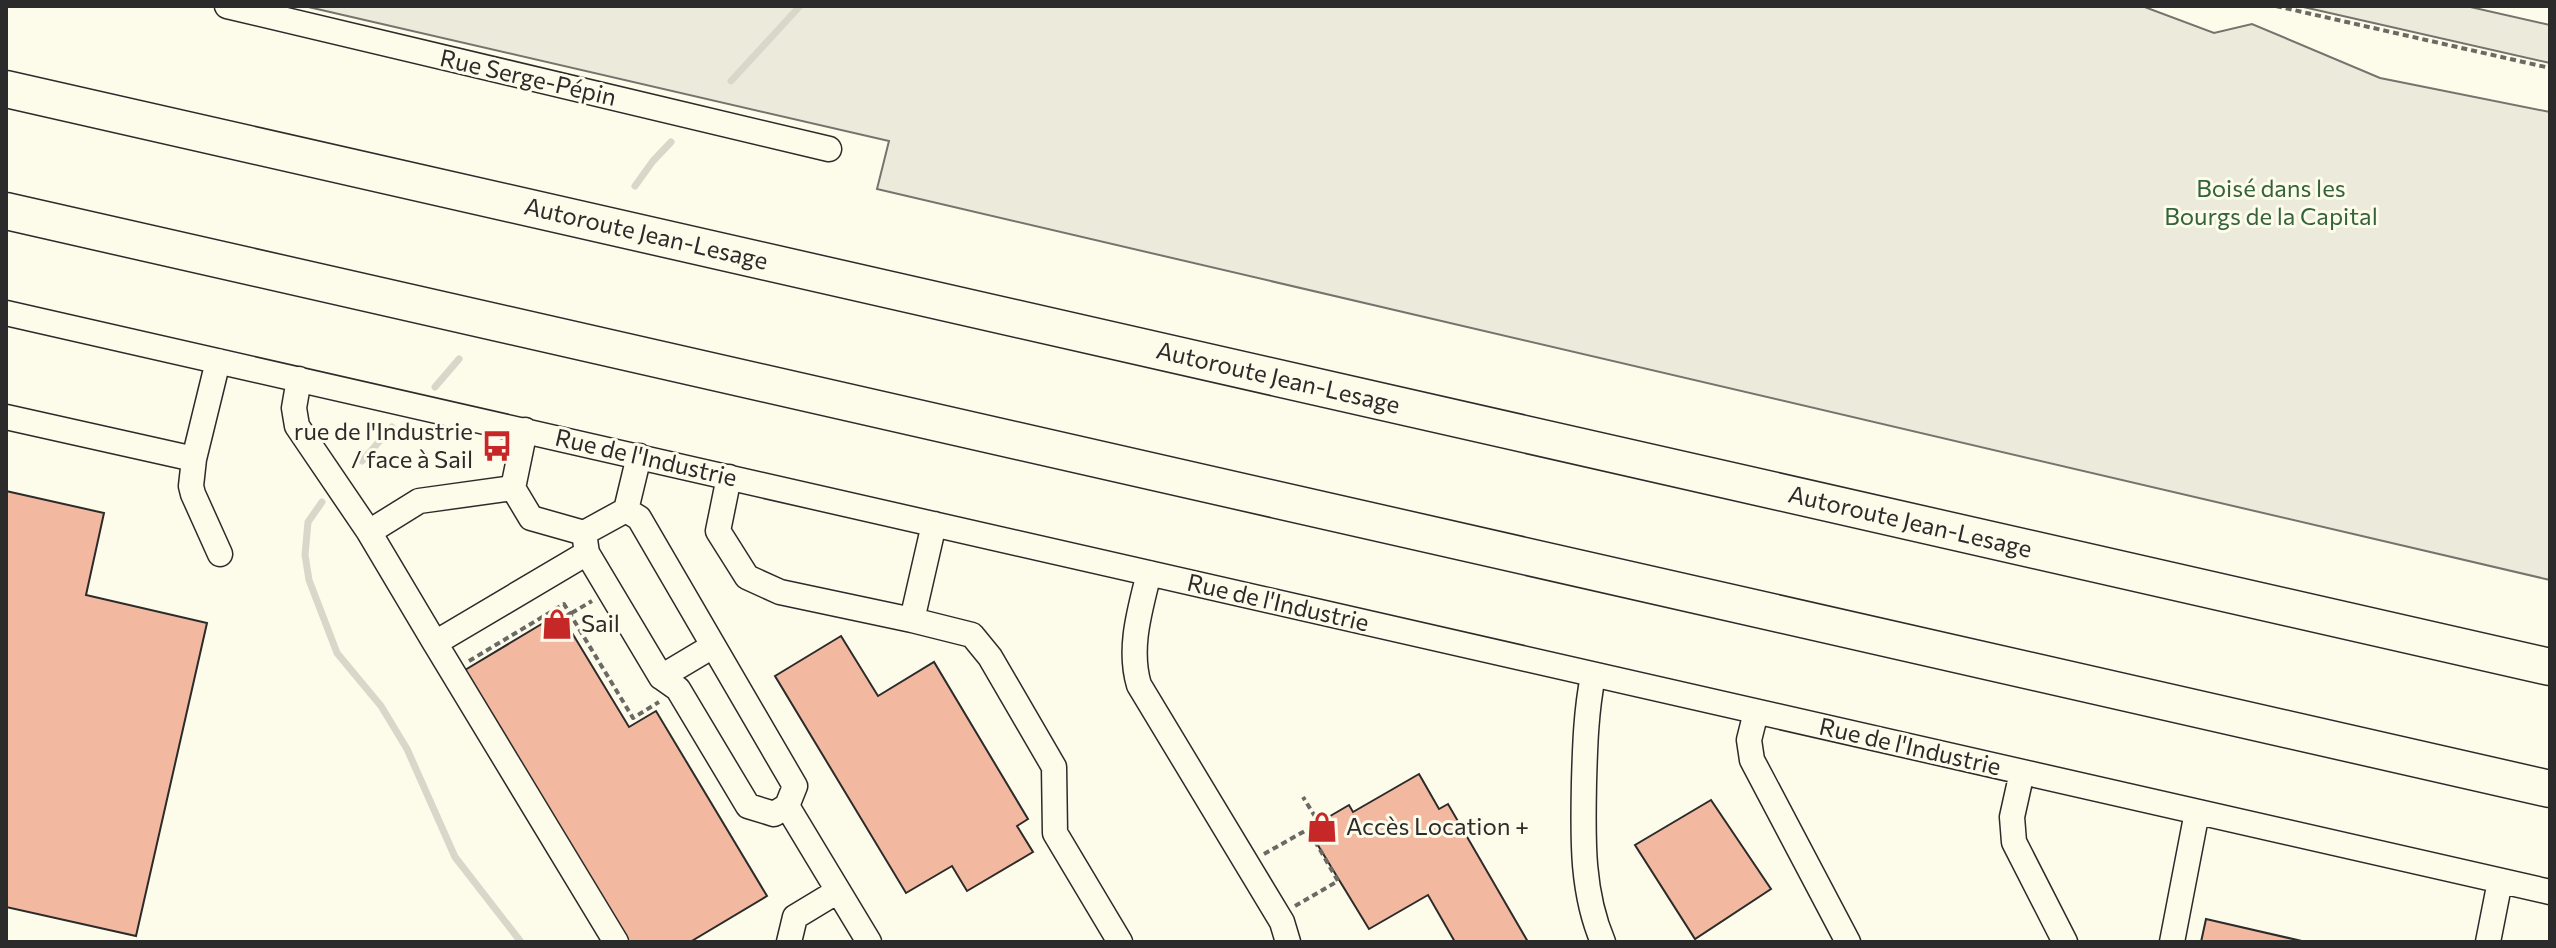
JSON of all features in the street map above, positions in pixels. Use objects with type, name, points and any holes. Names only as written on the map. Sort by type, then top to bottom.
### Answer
[{"type":"highway","name":"Autoroute Jean-Lesage","points":[[6,89],[2550,667]]},
{"type":"highway","points":[[6,211],[2550,789]]},
{"type":"street","name":"Rue Serge-Pépin","points":[[227,6],[829,149]]},
{"type":"street","name":"Rue de l'Industrie","points":[[6,313],[2550,892]]},
{"type":"street","points":[[218,361],[194,459],[191,486],[220,554]]},
{"type":"street","points":[[299,379],[294,408],[297,426],[369,532],[616,942]]},
{"type":"street","points":[[6,417],[194,459]]},
{"type":"street","points":[[525,430],[513,488],[531,518],[586,543],[665,686],[678,689],[748,806],[774,814],[787,806],[795,786],[639,518],[626,510]]},
{"type":"street","points":[[435,643],[586,543],[626,510],[639,456]]},
{"type":"street","points":[[729,477],[718,531],[747,577],[780,592],[972,635],[990,657],[1054,767],[1055,833],[1120,942]]},
{"type":"street","points":[[369,532],[419,501],[513,488]]},
{"type":"street","points":[[912,620],[934,524]]},
{"type":"street","points":[[1149,573],[1134,648],[1139,685],[1279,916],[1288,942]]},
{"type":"street","points":[[665,686],[713,646]]},
{"type":"street","points":[[1593,676],[1586,730],[1584,855],[1590,901],[1603,942]]},
{"type":"street","points":[[1756,712],[1749,740],[1752,760],[1848,942]]},
{"type":"street","points":[[2022,772],[2012,817],[2014,842],[2065,942]]},
{"type":"street","points":[[787,806],[869,942]]},
{"type":"street","points":[[2172,942],[2197,812]]},
{"type":"street","points":[[2488,942],[2500,881]]},
{"type":"street","points":[[789,942],[795,917],[838,891]]},
{"type":"path","points":[[2276,6],[2550,68]]},
{"type":"path","points":[[469,661],[564,604],[633,718],[665,686]]},
{"type":"path","points":[[563,618],[570,614]]},
{"type":"path","points":[[1258,857],[1319,823],[1303,797]]},
{"type":"path","points":[[1279,916],[1338,881],[1308,829]]},
{"type":"green space","name":"Boisé dans les Bourgs de la Capital","points":[[304,6],[2142,6],[2214,33],[2252,24],[2380,78],[2550,112],[2550,580],[877,189],[889,141]]},
{"type":"green space","points":[[2299,6],[2466,6],[2550,25],[2550,63]]},
{"type":"building","points":[[6,491],[104,513],[86,595],[207,623],[136,936],[6,907]]},
{"type":"building","points":[[560,613],[629,727],[656,711],[767,896],[690,942],[628,942],[465,670]]},
{"type":"building","points":[[841,636],[878,696],[934,662],[1028,819],[1017,826],[1033,852],[967,891],[952,866],[906,893],[775,676]]},
{"type":"building","points":[[1419,774],[1439,809],[1448,804],[1528,942],[1455,942],[1428,895],[1369,929],[1308,829],[1349,805],[1353,812]]},
{"type":"building","points":[[1711,800],[1771,889],[1695,939],[1635,845]]},
{"type":"building","points":[[2206,919],[2306,942],[2201,942]]},
{"type":"waterway","points":[[731,81],[800,6]]},
{"type":"waterway","points":[[635,186],[671,142]]},
{"type":"waterway","points":[[435,387],[459,359]]},
{"type":"waterway","points":[[362,461],[392,427]]},
{"type":"waterway","points":[[322,502],[308,522],[305,555],[309,580],[337,653],[381,706],[407,749],[455,857],[521,942]]},
{"type":"place","name":"rue de l'Industrie / face à Sail","points":[[497,446]]},
{"type":"place","name":"Sail","points":[[557,624]]},
{"type":"place","name":"Accès Location +","points":[[1322,827]]}]
